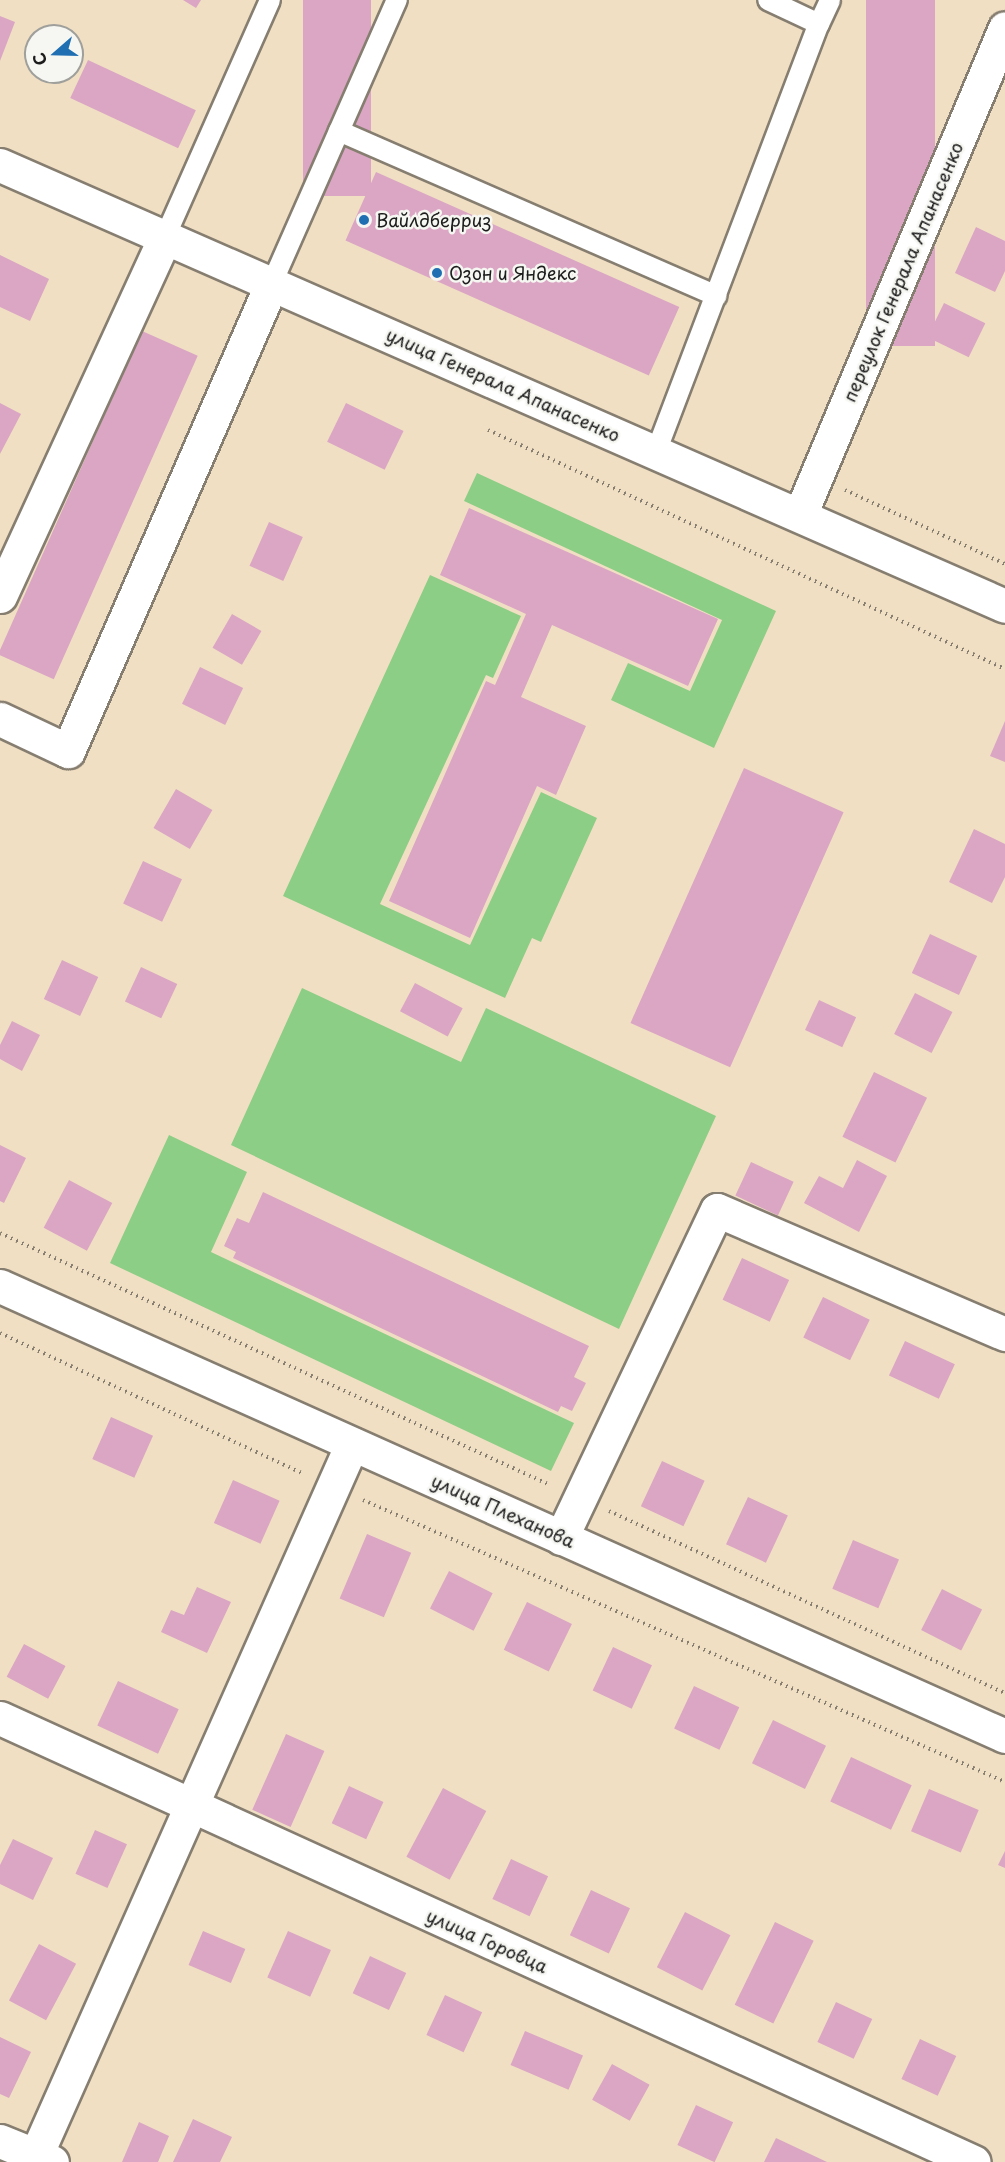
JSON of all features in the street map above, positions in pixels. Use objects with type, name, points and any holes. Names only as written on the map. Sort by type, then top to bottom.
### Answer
[{"type":"street","name":"переулок Генерала Апанасенко","points":[[800,515],[1005,28]]},
{"type":"street","name":"улица Генерала Апанасенко","points":[[0,165],[1005,606]]},
{"type":"street","points":[[0,596],[165,237]]},
{"type":"street","points":[[0,719],[68,751],[272,284]]},
{"type":"street","points":[[561,1538],[717,1210],[1005,1334]]},
{"type":"street","name":"улица Плеханова","points":[[0,1286],[1005,1736]]},
{"type":"street","points":[[0,2140],[44,2158],[192,1806],[352,1444]]},
{"type":"street","name":"улица Горовца","points":[[0,1718],[974,2162]]},
{"type":"lane","points":[[165,237],[270,0]]},
{"type":"lane","points":[[272,284],[397,0]]},
{"type":"lane","points":[[768,0],[819,24]]},
{"type":"lane","points":[[656,452],[830,0]]},
{"type":"lane","points":[[339,130],[716,296]]},
{"type":"path","points":[[488,430],[1005,669]]},
{"type":"path","points":[[817,477],[1005,564]]},
{"type":"path","points":[[0,1233],[1005,1693]]},
{"type":"path","points":[[0,1334],[332,1487],[1005,1782]]},
{"type":"green space","points":[[477,473],[776,611],[714,748],[611,700],[628,663],[690,691],[722,620],[464,501]]},
{"type":"green space","points":[[430,575],[521,616],[493,678],[486,675],[380,904],[470,945],[541,792],[597,818],[541,942],[532,938],[505,998],[283,896]]},
{"type":"green space","points":[[302,988],[461,1062],[486,1008],[716,1116],[619,1329],[231,1145]]},
{"type":"green space","points":[[169,1135],[247,1172],[211,1252],[574,1423],[551,1471],[110,1263]]},
{"type":"building","points":[[183,0],[201,0],[196,8]]},
{"type":"building","points":[[303,0],[371,0],[371,196],[303,196]]},
{"type":"building","points":[[866,0],[935,0],[935,346],[866,346]]},
{"type":"building","points":[[0,16],[15,22],[0,61]]},
{"type":"building","points":[[88,60],[196,110],[178,148],[70,98],[77,84],[84,84],[84,69]]},
{"type":"building","points":[[376,172],[679,307],[649,376],[345,241]]},
{"type":"building","points":[[976,227],[1005,241],[1005,271],[995,292],[955,273]]},
{"type":"building","points":[[0,255],[49,279],[30,321],[0,307]]},
{"type":"building","points":[[944,303],[985,323],[969,357],[927,337]]},
{"type":"building","points":[[142,331],[198,356],[54,679],[0,655],[0,650]]},
{"type":"building","points":[[0,403],[21,414],[0,454]]},
{"type":"building","points":[[346,403],[404,431],[385,470],[327,442]]},
{"type":"building","points":[[469,508],[718,619],[688,686],[552,625],[521,697],[586,726],[556,795],[537,786],[470,938],[389,901],[486,681],[495,685],[526,614],[440,575]]},
{"type":"building","points":[[269,522],[303,537],[283,581],[249,566]]},
{"type":"building","points":[[232,614],[261,631],[242,665],[213,648]]},
{"type":"building","points":[[200,667],[243,688],[225,725],[182,704]]},
{"type":"building","points":[[1005,721],[1005,762],[990,756]]},
{"type":"building","points":[[744,768],[844,812],[730,1067],[631,1023]]},
{"type":"building","points":[[176,789],[212,810],[190,849],[154,828]]},
{"type":"building","points":[[974,829],[1005,844],[1005,877],[992,903],[949,882]]},
{"type":"building","points":[[143,861],[182,879],[162,922],[123,904]]},
{"type":"building","points":[[930,934],[977,956],[959,995],[912,973]]},
{"type":"building","points":[[62,960],[98,977],[80,1016],[44,999]]},
{"type":"building","points":[[141,967],[177,984],[161,1018],[125,1001]]},
{"type":"building","points":[[415,983],[463,1008],[448,1037],[400,1011]]},
{"type":"building","points":[[915,993],[952,1012],[932,1053],[894,1034]]},
{"type":"building","points":[[819,1000],[856,1017],[842,1047],[805,1030]]},
{"type":"building","points":[[12,1021],[40,1035],[22,1071],[0,1059],[0,1045]]},
{"type":"building","points":[[874,1072],[927,1098],[895,1163],[842,1137]]},
{"type":"building","points":[[0,1145],[26,1158],[4,1203],[0,1201]]},
{"type":"building","points":[[857,1160],[887,1176],[859,1232],[804,1203],[819,1176],[843,1188]]},
{"type":"building","points":[[751,1162],[794,1182],[778,1215],[735,1196]]},
{"type":"building","points":[[69,1180],[112,1203],[87,1251],[44,1228]]},
{"type":"building","points":[[263,1192],[589,1346],[574,1377],[586,1383],[572,1411],[561,1406],[558,1412],[233,1258],[236,1252],[224,1246],[237,1218],[249,1223]]},
{"type":"building","points":[[742,1258],[789,1280],[770,1322],[723,1300]]},
{"type":"building","points":[[823,1297],[870,1320],[850,1360],[803,1337]]},
{"type":"building","points":[[905,1341],[955,1364],[939,1399],[889,1375]]},
{"type":"building","points":[[111,1417],[153,1436],[134,1478],[92,1459]]},
{"type":"building","points":[[662,1461],[705,1481],[683,1526],[641,1506]]},
{"type":"building","points":[[233,1480],[280,1501],[260,1544],[214,1523]]},
{"type":"building","points":[[748,1497],[788,1516],[766,1563],[726,1544]]},
{"type":"building","points":[[367,1534],[411,1553],[384,1617],[340,1598]]},
{"type":"building","points":[[853,1540],[899,1560],[878,1608],[832,1589]]},
{"type":"building","points":[[449,1571],[493,1593],[474,1631],[430,1608]]},
{"type":"building","points":[[197,1587],[231,1602],[207,1653],[161,1632],[171,1610],[184,1615]]},
{"type":"building","points":[[942,1589],[982,1609],[961,1650],[921,1630]]},
{"type":"building","points":[[527,1602],[572,1624],[549,1672],[504,1650]]},
{"type":"building","points":[[24,1644],[65,1666],[48,1699],[7,1677]]},
{"type":"building","points":[[613,1647],[652,1665],[632,1709],[593,1691]]},
{"type":"building","points":[[118,1681],[179,1709],[158,1754],[97,1725]]},
{"type":"building","points":[[694,1686],[739,1707],[719,1750],[674,1729]]},
{"type":"building","points":[[773,1720],[826,1746],[805,1789],[752,1763]]},
{"type":"building","points":[[286,1734],[324,1751],[291,1827],[252,1810]]},
{"type":"building","points":[[851,1757],[912,1785],[891,1830],[830,1801]]},
{"type":"building","points":[[349,1786],[383,1802],[366,1839],[332,1823]]},
{"type":"building","points":[[443,1788],[486,1811],[450,1880],[406,1857]]},
{"type":"building","points":[[929,1789],[979,1810],[961,1852],[911,1831]]},
{"type":"building","points":[[95,1830],[127,1844],[107,1888],[75,1874]]},
{"type":"building","points":[[13,1839],[53,1858],[33,1900],[0,1884],[0,1865]]},
{"type":"building","points":[[1005,1851],[1005,1868],[998,1865]]},
{"type":"building","points":[[511,1859],[548,1876],[530,1916],[492,1899]]},
{"type":"building","points":[[591,1890],[630,1908],[609,1953],[570,1935]]},
{"type":"building","points":[[685,1912],[730,1935],[702,1990],[657,1967]]},
{"type":"building","points":[[775,1922],[814,1941],[773,2024],[735,2005]]},
{"type":"building","points":[[203,1931],[245,1949],[231,1983],[189,1965]]},
{"type":"building","points":[[288,1931],[331,1950],[310,1997],[267,1978]]},
{"type":"building","points":[[39,1944],[76,1964],[46,2020],[9,2001]]},
{"type":"building","points":[[370,1956],[406,1973],[389,2010],[353,1993]]},
{"type":"building","points":[[445,1995],[482,2012],[464,2052],[426,2035]]},
{"type":"building","points":[[836,2002],[872,2019],[854,2059],[817,2042]]},
{"type":"building","points":[[525,2031],[583,2056],[569,2090],[511,2065]]},
{"type":"building","points":[[0,2037],[31,2052],[9,2098],[0,2094]]},
{"type":"building","points":[[920,2039],[956,2056],[938,2096],[901,2079]]},
{"type":"building","points":[[612,2064],[650,2085],[630,2121],[592,2100]]},
{"type":"building","points":[[696,2105],[733,2122],[715,2162],[677,2145]]},
{"type":"building","points":[[193,2119],[232,2137],[220,2162],[173,2162]]},
{"type":"building","points":[[139,2122],[169,2136],[158,2162],[122,2162]]},
{"type":"building","points":[[776,2138],[827,2162],[764,2162]]},
{"type":"place","name":"Вайлдберриз","points":[[364,220]]},
{"type":"place","name":"Озон и Яндекс","points":[[437,273]]}]
